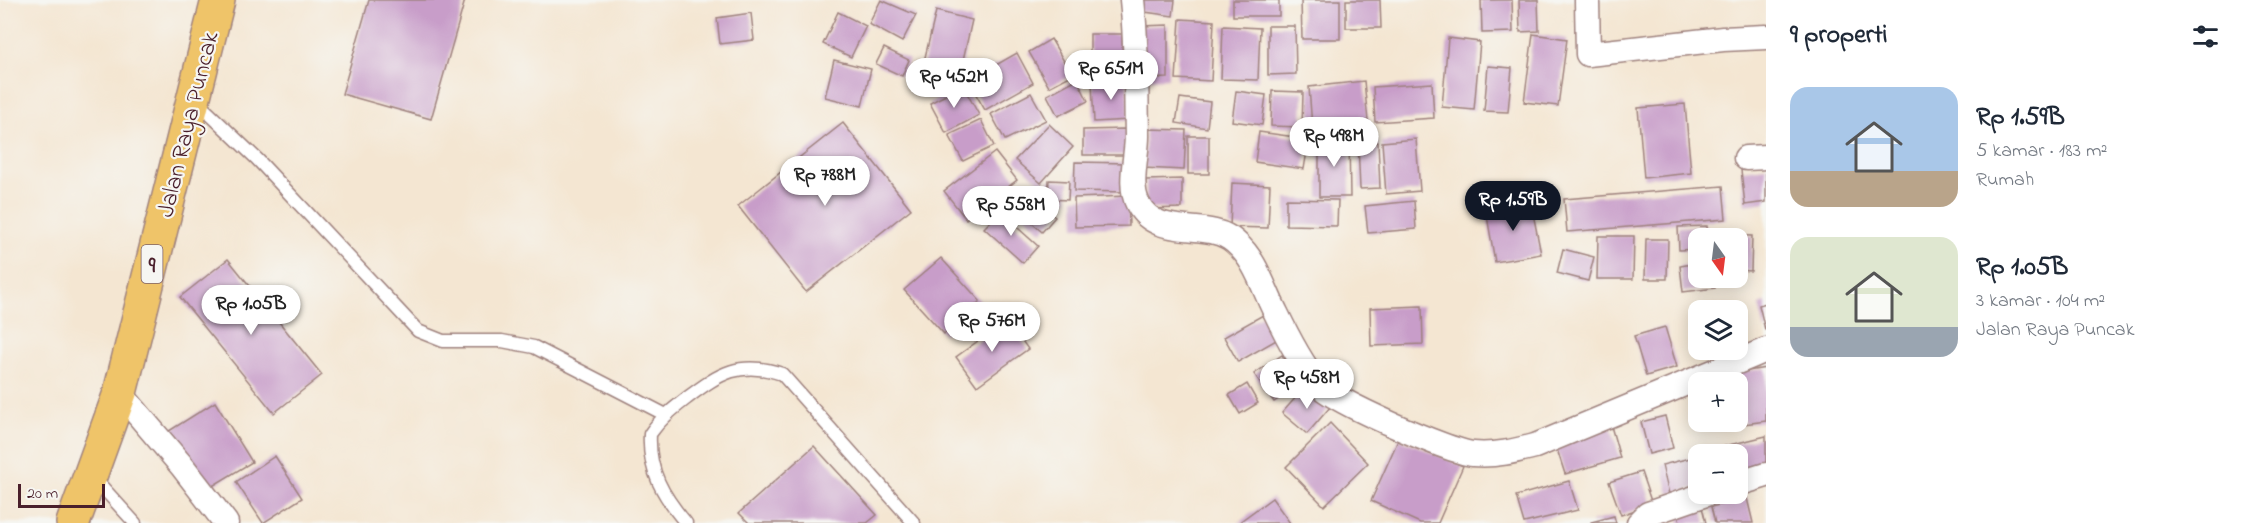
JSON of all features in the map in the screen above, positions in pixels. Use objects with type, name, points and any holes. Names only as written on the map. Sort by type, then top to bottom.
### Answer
[{"type":"highway","name":"Jalan Raya Puncak","points":[[73,523],[120,393],[218,0]]},
{"type":"street","points":[[1132,0],[1137,139],[1134,183],[1137,203],[1148,217],[1162,223],[1178,228],[1218,232],[1234,241],[1250,258],[1276,312],[1318,385],[1332,396],[1393,425],[1471,454],[1503,454],[1535,446],[1766,350]]},
{"type":"street","points":[[1587,0],[1588,54],[1712,40],[1766,37]]},
{"type":"street","points":[[120,393],[182,466],[226,523]]},
{"type":"street","points":[[1748,481],[1766,475]]},
{"type":"street","points":[[1639,523],[1648,514],[1688,500]]},
{"type":"lane","points":[[194,98],[257,159],[418,331],[443,340],[502,341],[534,347],[666,415]]},
{"type":"lane","points":[[686,523],[662,492],[652,468],[650,434],[666,415],[714,378],[727,372],[764,368],[782,374],[914,523]]},
{"type":"lane","points":[[91,475],[135,523]]},
{"type":"building","points":[[369,0],[465,0],[431,119],[342,94]]},
{"type":"building","points":[[881,0],[916,15],[902,42],[869,24]]},
{"type":"building","points":[[1140,0],[1175,0],[1173,16],[1138,11]]},
{"type":"building","points":[[1233,0],[1279,0],[1279,16],[1233,16]]},
{"type":"building","points":[[1301,0],[1340,0],[1340,39],[1302,39]]},
{"type":"building","points":[[1346,0],[1380,0],[1381,28],[1346,28]]},
{"type":"building","points":[[1481,0],[1512,0],[1513,32],[1482,33]]},
{"type":"building","points":[[1519,0],[1538,0],[1539,31],[1520,32]]},
{"type":"building","points":[[936,11],[972,20],[959,78],[922,70]]},
{"type":"building","points":[[838,12],[866,26],[851,57],[823,44]]},
{"type":"building","points":[[751,13],[754,40],[720,44],[717,18]]},
{"type":"building","points":[[1180,19],[1214,21],[1211,81],[1176,79]]},
{"type":"building","points":[[1168,25],[1168,78],[1142,79],[1141,26]]},
{"type":"building","points":[[1223,26],[1260,28],[1258,80],[1221,79]]},
{"type":"building","points":[[1268,26],[1295,26],[1296,74],[1268,75]]},
{"type":"building","points":[[1090,34],[1122,34],[1123,72],[1090,72]]},
{"type":"building","points":[[1533,34],[1567,39],[1558,106],[1524,102]]},
{"type":"building","points":[[1448,38],[1480,42],[1474,110],[1442,107]]},
{"type":"building","points":[[1051,39],[1072,75],[1049,87],[1029,52]]},
{"type":"building","points":[[884,48],[909,60],[902,76],[876,64]]},
{"type":"building","points":[[1017,53],[1033,83],[985,110],[968,81]]},
{"type":"building","points":[[834,60],[871,69],[862,106],[825,97]]},
{"type":"building","points":[[1488,66],[1512,68],[1508,112],[1484,111]]},
{"type":"building","points":[[1077,79],[1088,101],[1058,116],[1047,95]]},
{"type":"building","points":[[1127,81],[1129,120],[1094,122],[1092,83]]},
{"type":"building","points":[[1364,81],[1368,121],[1312,127],[1309,87]]},
{"type":"building","points":[[1432,83],[1434,118],[1375,122],[1373,87]]},
{"type":"building","points":[[963,86],[979,115],[946,133],[930,103]]},
{"type":"building","points":[[1236,91],[1266,95],[1262,125],[1232,121]]},
{"type":"building","points":[[1272,91],[1303,92],[1302,127],[1271,126]]},
{"type":"building","points":[[1031,93],[1046,120],[1005,140],[991,114]]},
{"type":"building","points":[[1180,98],[1210,102],[1207,128],[1176,123]]},
{"type":"building","points":[[1685,104],[1691,173],[1644,178],[1638,108]]},
{"type":"building","points":[[981,120],[994,146],[963,161],[949,135]]},
{"type":"building","points":[[843,123],[911,209],[806,292],[738,206]]},
{"type":"building","points":[[1049,124],[1073,147],[1041,183],[1015,160]]},
{"type":"building","points":[[1125,129],[1126,155],[1083,155],[1083,130]]},
{"type":"building","points":[[1146,129],[1186,130],[1184,170],[1144,168]]},
{"type":"building","points":[[1259,132],[1309,139],[1304,169],[1255,162]]},
{"type":"building","points":[[1188,136],[1209,136],[1209,174],[1188,174]]},
{"type":"building","points":[[1319,139],[1349,139],[1350,197],[1319,197]]},
{"type":"building","points":[[1416,139],[1420,191],[1386,194],[1382,142]]},
{"type":"building","points":[[1378,142],[1380,188],[1360,189],[1358,143]]},
{"type":"building","points":[[995,152],[1017,180],[966,219],[944,191]]},
{"type":"building","points":[[1075,162],[1129,163],[1128,192],[1074,191]]},
{"type":"building","points":[[1766,167],[1766,202],[1745,205],[1741,170]]},
{"type":"building","points":[[1182,179],[1182,208],[1146,209],[1146,180]]},
{"type":"building","points":[[1049,180],[1069,181],[1068,200],[1048,199]]},
{"type":"building","points":[[1232,183],[1270,185],[1268,228],[1230,227]]},
{"type":"building","points":[[1723,186],[1726,219],[1567,232],[1564,199]]},
{"type":"building","points":[[1026,191],[1055,217],[1042,232],[1013,206]]},
{"type":"building","points":[[1128,196],[1129,226],[1075,227],[1074,198]]},
{"type":"building","points":[[1286,199],[1338,200],[1337,226],[1286,225]]},
{"type":"building","points":[[1414,201],[1416,229],[1368,233],[1365,206]]},
{"type":"building","points":[[1531,203],[1541,254],[1495,262],[1486,210]]},
{"type":"building","points":[[1000,212],[1038,246],[1023,263],[984,228]]},
{"type":"building","points":[[1707,226],[1707,228],[1688,228],[1688,250],[1679,250],[1678,227]]},
{"type":"building","points":[[1598,236],[1634,236],[1633,279],[1597,279]]},
{"type":"building","points":[[1748,236],[1752,236],[1751,271],[1748,271]]},
{"type":"building","points":[[1646,239],[1668,239],[1667,279],[1645,279]]},
{"type":"building","points":[[1563,249],[1594,257],[1588,281],[1557,273]]},
{"type":"building","points":[[941,258],[980,301],[944,334],[904,290]]},
{"type":"building","points":[[228,259],[322,375],[274,413],[180,297]]},
{"type":"building","points":[[1688,265],[1688,288],[1715,288],[1683,292],[1680,266]]},
{"type":"building","points":[[1766,303],[1766,330],[1765,330],[1759,305]]},
{"type":"building","points":[[1422,306],[1423,344],[1371,346],[1370,308]]},
{"type":"building","points":[[1263,315],[1278,339],[1238,362],[1224,337]]},
{"type":"building","points":[[1007,320],[1028,349],[977,386],[956,357]]},
{"type":"building","points":[[1665,327],[1677,367],[1646,376],[1634,336]]},
{"type":"building","points":[[1282,355],[1301,383],[1274,402],[1254,374]]},
{"type":"building","points":[[1766,368],[1766,421],[1748,423],[1748,372],[1742,372]]},
{"type":"building","points":[[1247,384],[1258,403],[1240,414],[1229,395]]},
{"type":"building","points":[[1307,385],[1331,406],[1307,434],[1282,413]]},
{"type":"building","points":[[215,402],[252,462],[206,490],[169,431]]},
{"type":"building","points":[[1665,416],[1673,448],[1649,454],[1641,422]]},
{"type":"building","points":[[1330,423],[1368,463],[1324,506],[1286,467]]},
{"type":"building","points":[[1611,426],[1620,458],[1565,474],[1555,443]]},
{"type":"building","points":[[1766,436],[1766,467],[1748,471],[1748,444],[1733,444]]},
{"type":"building","points":[[1399,438],[1463,466],[1438,523],[1420,523],[1371,501]]},
{"type":"building","points":[[814,446],[877,515],[867,523],[749,523],[739,513]]},
{"type":"building","points":[[275,456],[302,498],[263,523],[236,482]]},
{"type":"building","points":[[1688,458],[1688,489],[1669,494],[1662,465]]},
{"type":"building","points":[[1641,472],[1652,504],[1621,515],[1609,482]]},
{"type":"building","points":[[1569,481],[1578,510],[1524,523],[1516,496]]},
{"type":"building","points":[[1272,498],[1290,523],[1238,523]]},
{"type":"building","points":[[1748,502],[1753,523],[1715,523],[1711,507],[1723,504],[1748,504]]},
{"type":"building","points":[[1702,507],[1706,523],[1680,523],[1678,513]]},
{"type":"building","points":[[1614,516],[1616,523],[1591,523],[1591,522]]}]
